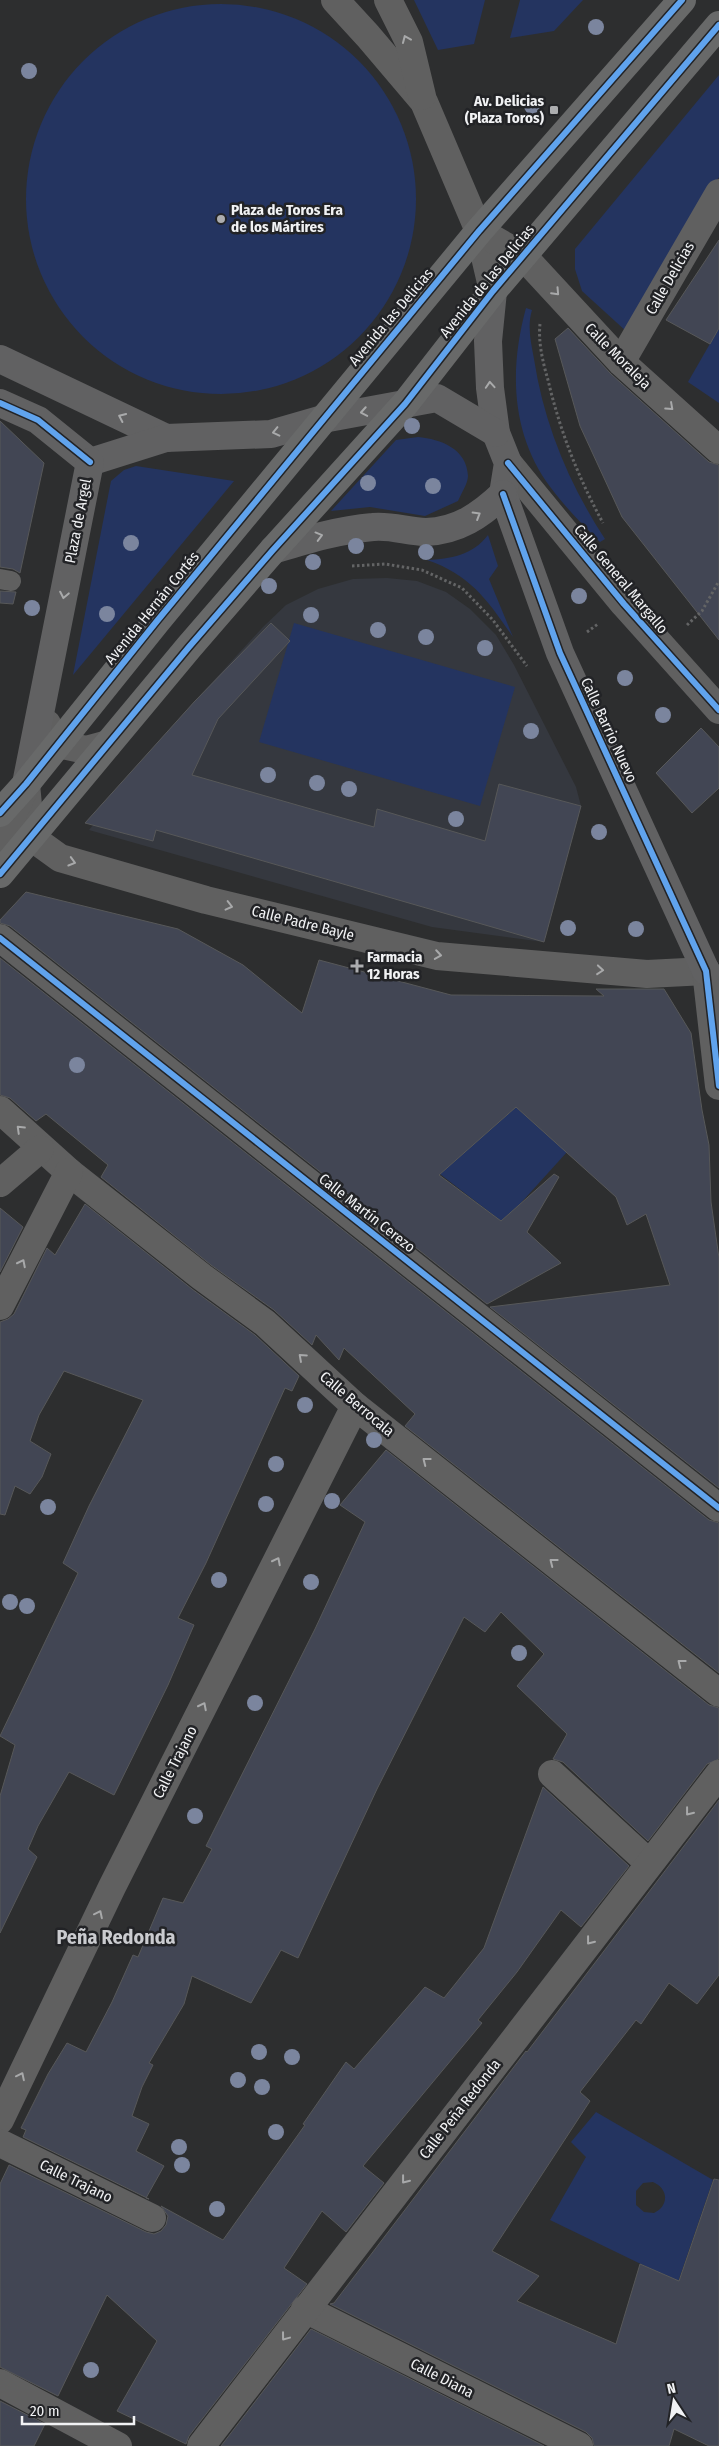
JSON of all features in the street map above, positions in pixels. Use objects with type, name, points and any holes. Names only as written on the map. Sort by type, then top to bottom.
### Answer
[{"type":"main road","points":[[480,230],[682,0]]},
{"type":"main road","name":"Avenida de las Delicias","points":[[273,550],[405,404],[493,291],[719,25]]},
{"type":"main road","name":"Avenida las Delicias","points":[[322,419],[480,230]]},
{"type":"main road","name":"Avenida Hernán Cortés","points":[[0,813],[26,784],[322,419]]},
{"type":"main road","points":[[0,874],[273,550]]},
{"type":"street","points":[[335,0],[424,102]]},
{"type":"street","points":[[388,0],[409,42],[424,102],[480,230],[493,291]]},
{"type":"street","name":"Calle Delicias","points":[[621,362],[719,193]]},
{"type":"street","name":"Calle Moraleja","points":[[480,230],[523,256],[621,362],[717,444]]},
{"type":"street","name":"Calle General Margallo","points":[[493,291],[488,341],[490,388],[496,433],[508,463],[624,604],[719,710]]},
{"type":"street","points":[[0,359],[166,438]]},
{"type":"street","points":[[322,419],[437,398],[496,433]]},
{"type":"street","points":[[0,403],[38,420],[90,462]]},
{"type":"street","name":"Plaza de Argel","points":[[26,784],[90,462],[166,438],[271,434],[322,419]]},
{"type":"street","name":"Calle Barrio Nuevo","points":[[508,463],[503,494],[560,653],[712,976]]},
{"type":"street","points":[[273,550],[325,534],[375,527],[427,532],[462,525],[486,510],[503,494]]},
{"type":"street","points":[[42,711],[49,732],[58,744],[86,750],[108,744]]},
{"type":"street","points":[[26,784],[31,837]]},
{"type":"street","name":"Avenida Hernán Cortés","points":[[0,842],[26,784]]},
{"type":"street","name":"Calle Padre Bayle","points":[[31,837],[60,858],[206,900],[437,956],[647,974],[712,976]]},
{"type":"street","name":"Calle Martín Cerezo","points":[[0,938],[719,1508]]},
{"type":"street","points":[[712,976],[719,1086]]},
{"type":"street","name":"Calle Berrocala","points":[[0,1110],[40,1149],[202,1277],[265,1323],[356,1406],[719,1693]]},
{"type":"street","points":[[0,1183],[40,1149]]},
{"type":"street","points":[[0,1306],[69,1172]]},
{"type":"street","name":"Calle Trajano","points":[[0,2120],[112,1887],[356,1406]]},
{"type":"street","points":[[552,1774],[649,1863]]},
{"type":"street","name":"Calle Peña Redonda","points":[[202,2446],[719,1774]]},
{"type":"street","name":"Calle Trajano","points":[[0,2143],[152,2218]]},
{"type":"street","name":"Calle Diana","points":[[306,2309],[579,2446]]},
{"type":"street","points":[[0,2383],[108,2443]]},
{"type":"path","points":[[562,299],[539,324],[542,358],[557,421],[579,478],[606,529]]},
{"type":"path","points":[[343,567],[385,564],[422,570],[462,588],[492,619],[528,668],[560,653],[624,604]]},
{"type":"path","points":[[702,611],[719,581]]},
{"type":"shaded area","points":[[414,0],[485,0],[474,44],[438,50]]},
{"type":"shaded area","points":[[520,0],[583,0],[554,31],[510,38]]},
{"type":"shaded area","name":"Plaza de Toros Era de los Mártires","points":[[221,4],[259,8],[278,12],[296,19],[329,37],[359,61],[383,91],[401,124],[408,142],[412,161],[416,199],[412,237],[408,256],[401,274],[383,307],[359,337],[329,361],[296,379],[278,386],[259,390],[221,394],[183,390],[164,386],[146,379],[113,361],[83,337],[59,307],[41,274],[34,256],[30,237],[26,199],[30,161],[34,142],[41,124],[59,91],[83,61],[113,37],[146,19],[164,12],[183,8]]},
{"type":"shaded area","points":[[719,75],[719,177],[627,332],[582,291],[575,269],[575,249]]},
{"type":"shaded area","points":[[526,308],[532,310],[530,322],[531,341],[538,383],[551,430],[569,475],[605,539],[600,542],[568,509],[551,488],[538,468],[521,424],[516,378],[517,355]]},
{"type":"shaded area","points":[[719,328],[719,403],[688,382]]},
{"type":"shaded area","points":[[418,437],[444,443],[458,452],[463,459],[467,467],[468,479],[458,501],[425,516],[370,507],[331,511],[396,440]]},
{"type":"shaded area","points":[[136,466],[234,481],[73,675],[111,481],[124,470]]},
{"type":"shaded area","points":[[488,535],[498,566],[489,579],[513,637],[486,601],[467,581],[442,566],[427,560],[460,555],[482,542]]},
{"type":"shaded area","points":[[387,578],[417,581],[446,592],[470,609],[496,635],[514,665],[576,787],[581,806],[544,942],[432,927],[89,830],[195,701],[263,627],[286,605],[318,589],[353,579]]},
{"type":"shaded area","points":[[294,623],[515,687],[480,806],[259,742]]},
{"type":"shaded area","points":[[516,1107],[567,1152],[519,1205],[501,1221],[440,1174]]},
{"type":"shaded area","points":[[596,2112],[713,2180],[678,2282],[550,2220],[586,2157],[571,2142]],"holes":[[[653,2182],[662,2189],[665,2198],[662,2206],[654,2213],[644,2212],[636,2205],[636,2191],[643,2183]]]},
{"type":"building","points":[[719,240],[719,328],[710,344],[666,320]]},
{"type":"building","points":[[568,328],[611,374],[709,462],[719,465],[719,640],[622,517],[580,426],[555,339]]},
{"type":"building","points":[[0,421],[44,463],[20,573],[13,569],[0,567]]},
{"type":"building","points":[[0,591],[16,592],[13,604],[0,603]]},
{"type":"building","points":[[271,623],[290,641],[218,719],[192,775],[374,827],[377,809],[485,841],[499,784],[581,806],[544,942],[156,830],[153,841],[85,823],[195,701]]},
{"type":"building","points":[[701,728],[719,747],[719,788],[692,813],[656,773]]},
{"type":"building","points":[[26,892],[178,929],[243,965],[302,1013],[319,960],[451,995],[604,996],[596,989],[664,989],[691,1033],[709,1145],[711,1202],[719,1258],[719,1488],[490,1307],[670,1285],[646,1214],[627,1225],[616,1197],[516,1107],[439,1175],[501,1221],[554,1174],[559,1177],[527,1232],[561,1263],[487,1304],[10,926],[0,923],[0,920]]},
{"type":"building","points":[[0,958],[709,1520],[719,1523],[719,1673],[405,1426],[415,1414],[344,1348],[339,1360],[316,1335],[312,1345],[274,1310],[211,1265],[101,1177],[108,1165],[46,1114],[36,1121],[10,1098],[0,1095]]},
{"type":"building","points":[[85,1204],[192,1289],[255,1335],[299,1376],[292,1391],[285,1388],[206,1563],[178,1618],[194,1625],[168,1685],[114,1795],[69,1772],[38,1826],[28,1849],[37,1857],[0,1933],[0,1796],[15,1745],[0,1736],[78,1573],[63,1563],[89,1506],[143,1400],[64,1371],[39,1415],[30,1441],[51,1454],[42,1477],[30,1494],[15,1486],[5,1515],[0,1514],[0,1322],[14,1314],[47,1248],[55,1255]]},
{"type":"building","points":[[0,1208],[23,1227],[0,1272]]},
{"type":"building","points":[[386,1450],[709,1705],[719,1708],[719,1759],[707,1764],[648,1841],[563,1762],[553,1759],[567,1734],[517,1686],[544,1654],[501,1612],[485,1632],[464,1617],[377,1789],[298,1958],[281,1950],[251,2003],[192,1976],[184,2004],[149,2063],[153,2065],[142,2087],[132,2116],[149,2124],[136,2151],[164,2166],[146,2198],[23,2137],[26,2130],[21,2128],[48,2074],[67,2043],[86,2052],[112,2002],[133,1955],[138,1957],[163,1898],[183,1903],[212,1849],[206,1846],[315,1629],[365,1522],[340,1505]]},
{"type":"building","points":[[543,1787],[629,1866],[581,1927],[561,1910],[517,1972],[478,2020],[482,2023],[363,2166],[384,2183],[346,2232],[322,2211],[284,2268],[307,2284],[189,2436],[186,2444],[117,2411],[157,2341],[107,2295],[58,2396],[0,2367],[0,2184],[9,2165],[146,2232],[154,2234],[161,2231],[166,2225],[168,2216],[161,2206],[223,2240],[305,2125],[303,2124],[346,2062],[354,2069],[425,1987],[444,1998],[484,1948]]},
{"type":"building","points":[[719,1800],[719,1975],[697,2004],[669,1983],[641,2024],[636,2020],[580,2092],[590,2101],[492,2251],[539,2276],[517,2301],[616,2344],[640,2264],[679,2281],[714,2179],[719,2180],[719,2446],[709,2446],[674,2429],[669,2446],[594,2446],[592,2438],[586,2432],[330,2304],[334,2303]]},
{"type":"building","points":[[311,2329],[544,2446],[221,2446]]},
{"type":"building","points":[[0,2401],[45,2424],[34,2446],[0,2446]]},
{"type":"cycle path","points":[[0,813],[26,784],[157,621],[479,231],[682,0]]},
{"type":"cycle path","points":[[0,874],[189,647],[273,550],[405,404],[493,291],[719,25]]},
{"type":"cycle path","points":[[0,403],[38,420],[90,462]]},
{"type":"cycle path","points":[[508,463],[624,604],[719,710]]},
{"type":"cycle path","points":[[503,494],[560,653],[706,971],[719,1086]]},
{"type":"cycle path","points":[[0,938],[719,1508]]},
{"type":"place","name":"Av. Delicias (Plaza Toros)","points":[[554,110]]},
{"type":"place","name":"Plaza de Toros Era de los Mártires","points":[[221,219]]},
{"type":"place","name":"Farmacia 12 Horas","points":[[357,966]]},
{"type":"district","name":"Peña Redonda","points":[[116,1937]]}]
